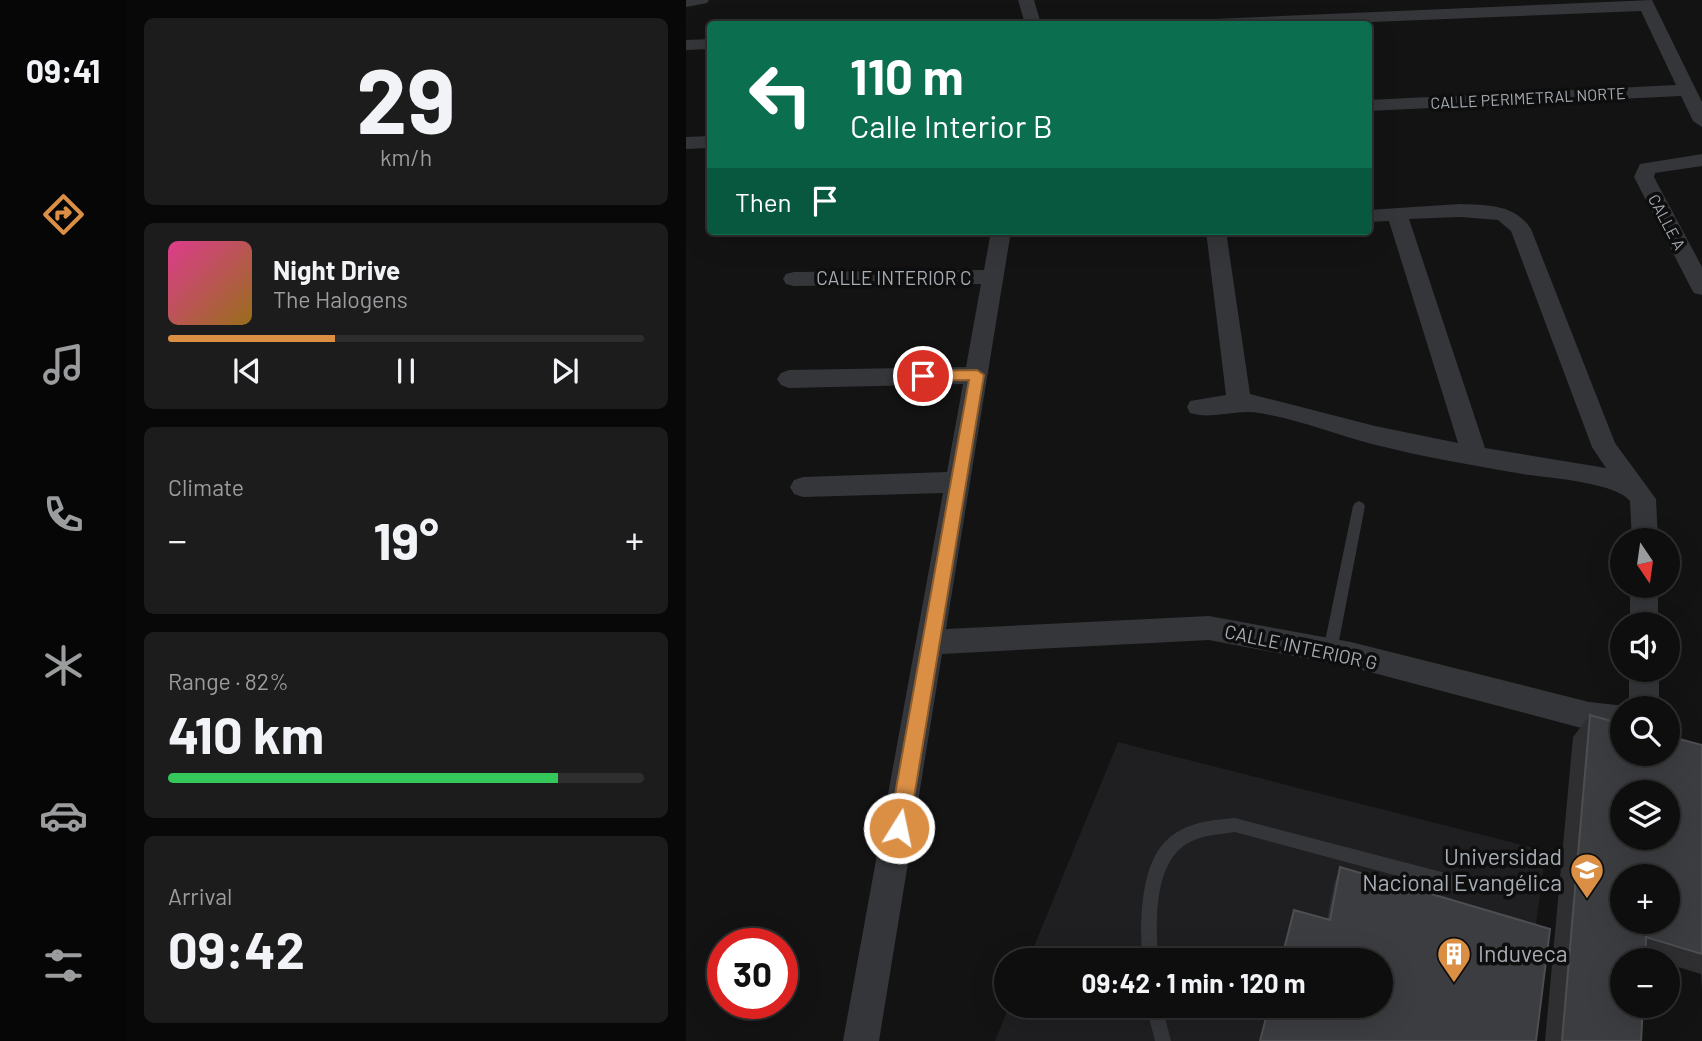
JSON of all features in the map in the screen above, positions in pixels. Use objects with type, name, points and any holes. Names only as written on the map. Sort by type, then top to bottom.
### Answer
[{"type":"street","points":[[686,2],[701,0]]},
{"type":"street","points":[[1026,0],[1032,21]]},
{"type":"street","points":[[1276,21],[1645,3],[1702,121]]},
{"type":"street","points":[[686,45],[707,44]]},
{"type":"street","name":"CALLE PERIMETRAL NORTE","points":[[1372,106],[1688,90]]},
{"type":"street","points":[[686,143],[707,142]]},
{"type":"street","name":"CALLE A","points":[[1702,160],[1647,168],[1644,177],[1702,288]]},
{"type":"street","points":[[1372,216],[1485,211],[1506,215],[1521,229],[1604,447],[1643,499],[1645,528]]},
{"type":"street","points":[[1397,214],[1475,456]]},
{"type":"street","points":[[861,1041],[1000,235]]},
{"type":"street","points":[[1217,235],[1239,402]]},
{"type":"street","name":"CALLE INTERIOR C","points":[[794,279],[994,277]]},
{"type":"street","points":[[789,379],[977,375]]},
{"type":"street","points":[[1199,407],[1239,402],[1260,404],[1375,435],[1475,456],[1603,477],[1635,489]]},
{"type":"street","points":[[803,487],[959,482]]},
{"type":"street","name":"CALLE INTERIOR G","points":[[932,642],[1209,628],[1251,633],[1589,716],[1610,718]]},
{"type":"lane","points":[[1330,651],[1359,506]]},
{"type":"lane","points":[[1150,948],[1152,896],[1163,858],[1172,845],[1191,832],[1210,827],[1235,825],[1457,884]]},
{"type":"lane","points":[[1157,1018],[1163,1041]]},
{"type":"shaded area","points":[[1118,742],[1546,851],[1520,1041],[995,1041],[1004,1018],[1393,1018],[1393,948],[1033,948]]},
{"type":"building","points":[[1590,715],[1610,721],[1610,766],[1680,766],[1680,739],[1702,745],[1702,954],[1646,937],[1646,948],[1610,948],[1610,1018],[1642,1018],[1641,1041],[1562,1041]]},
{"type":"building","name":"Induveca","points":[[1340,867],[1550,929],[1536,1041],[1260,1041],[1266,1018],[1393,1018],[1393,948],[1284,948],[1294,910],[1330,920]]},
{"type":"place","name":"Universidad Nacional Evangélica","points":[[1587,900]]},
{"type":"place","name":"Induveca","points":[[1454,984]]},
{"type":"route","points":[[899,828],[977,375],[923,376]]}]
